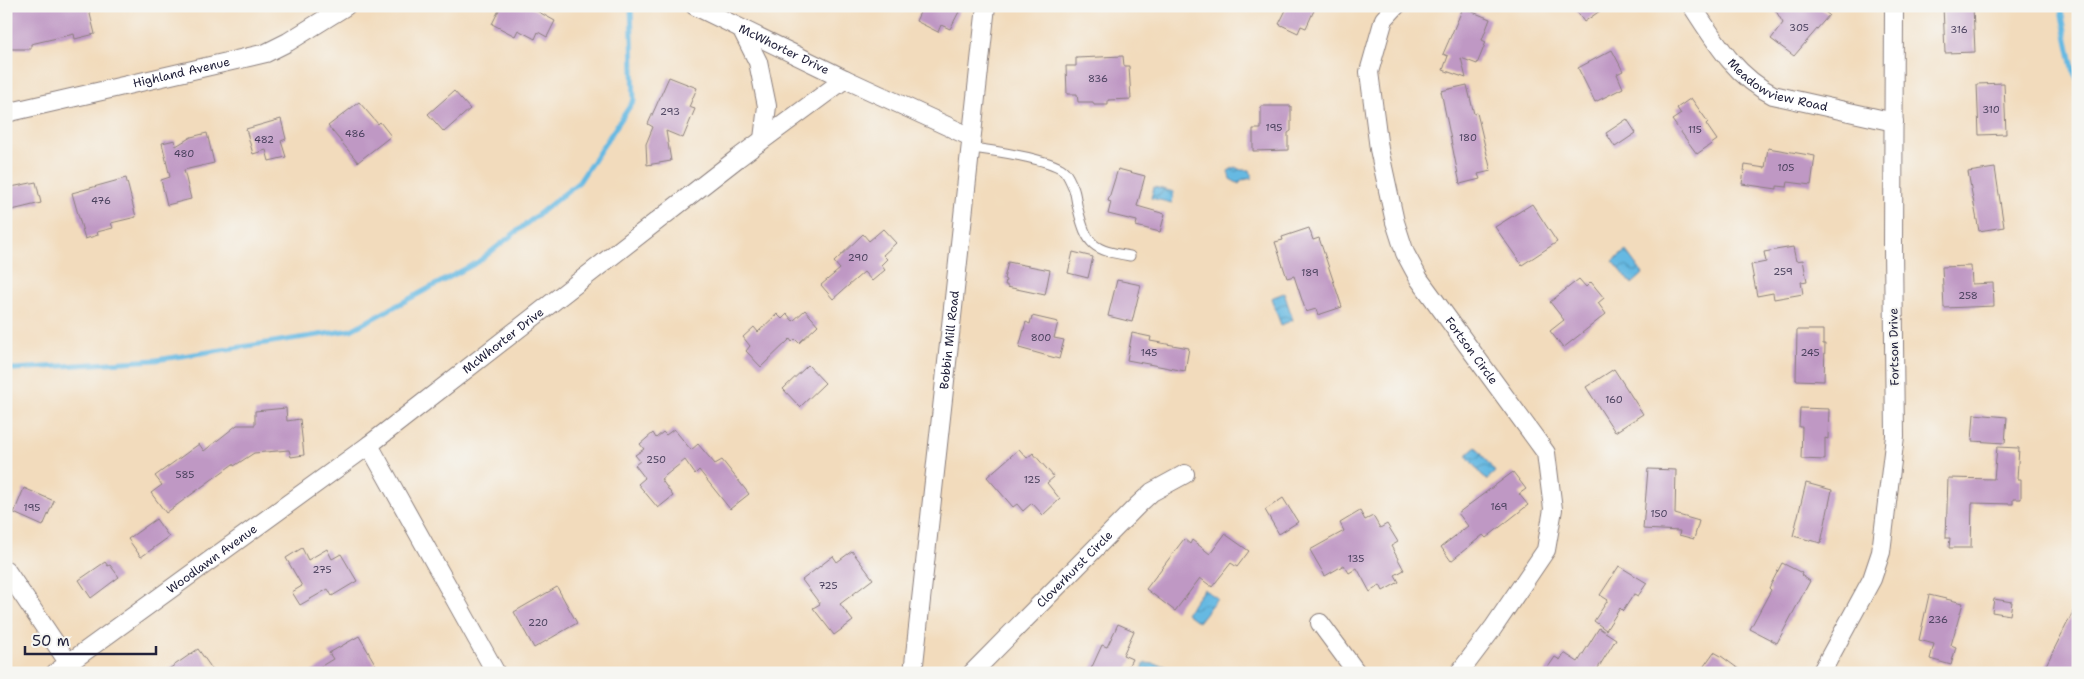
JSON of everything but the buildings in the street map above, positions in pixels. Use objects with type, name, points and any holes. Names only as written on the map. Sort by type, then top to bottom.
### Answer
[{"type":"street","name":"Highland Avenue","points":[[6,113],[266,53],[288,42],[346,6]]},
{"type":"street","name":"McWhorter Drive","points":[[695,6],[971,142]]},
{"type":"street","name":"Bobbin Mill Road","points":[[913,673],[986,6]]},
{"type":"street","name":"Fortson Circle","points":[[1396,6],[1384,19],[1369,72],[1379,149],[1395,222],[1405,253],[1418,279],[1546,453],[1552,494],[1553,509],[1546,550],[1460,673]]},
{"type":"street","name":"Meadowview Road","points":[[1692,6],[1715,41],[1744,77],[1758,88],[1773,96],[1894,122]]},
{"type":"street","name":"Fortson Drive","points":[[1821,673],[1872,578],[1881,552],[1895,436],[1894,6]]},
{"type":"street","points":[[742,30],[758,62],[767,106],[763,139]]},
{"type":"street","name":"McWhorter Drive","points":[[369,445],[763,139],[845,79]]},
{"type":"street","points":[[369,445],[496,673]]},
{"type":"street","name":"Woodlawn Avenue","points":[[66,670],[369,445]]},
{"type":"street","name":"Cloverhurst Circle","points":[[972,673],[1138,505],[1152,492],[1184,474]]},
{"type":"street","points":[[6,570],[66,670]]},
{"type":"street","points":[[1320,623],[1357,673]]},
{"type":"lane","points":[[971,142],[1056,164],[1066,172],[1074,190],[1084,230],[1092,244],[1107,252],[1130,256]]},
{"type":"water","points":[[1235,167],[1241,170],[1250,170],[1252,178],[1243,180],[1239,184],[1230,179],[1228,171]]},
{"type":"water","points":[[1154,187],[1174,192],[1172,203],[1151,198]]},
{"type":"water","points":[[1626,251],[1643,274],[1632,284],[1613,261]]},
{"type":"water","points":[[1284,293],[1293,320],[1281,325],[1271,298]]},
{"type":"water","points":[[1476,447],[1495,472],[1486,480],[1466,455]]},
{"type":"water","points":[[1204,589],[1217,598],[1198,622],[1186,613]]},
{"type":"water","points":[[1146,663],[1166,666],[1168,669],[1167,673],[1142,672]]},
{"type":"waterway","points":[[6,367],[14,369],[156,360],[351,330],[478,262],[579,182],[634,100],[631,6]]},
{"type":"waterway","points":[[2060,6],[2074,73],[2078,80]]}]
